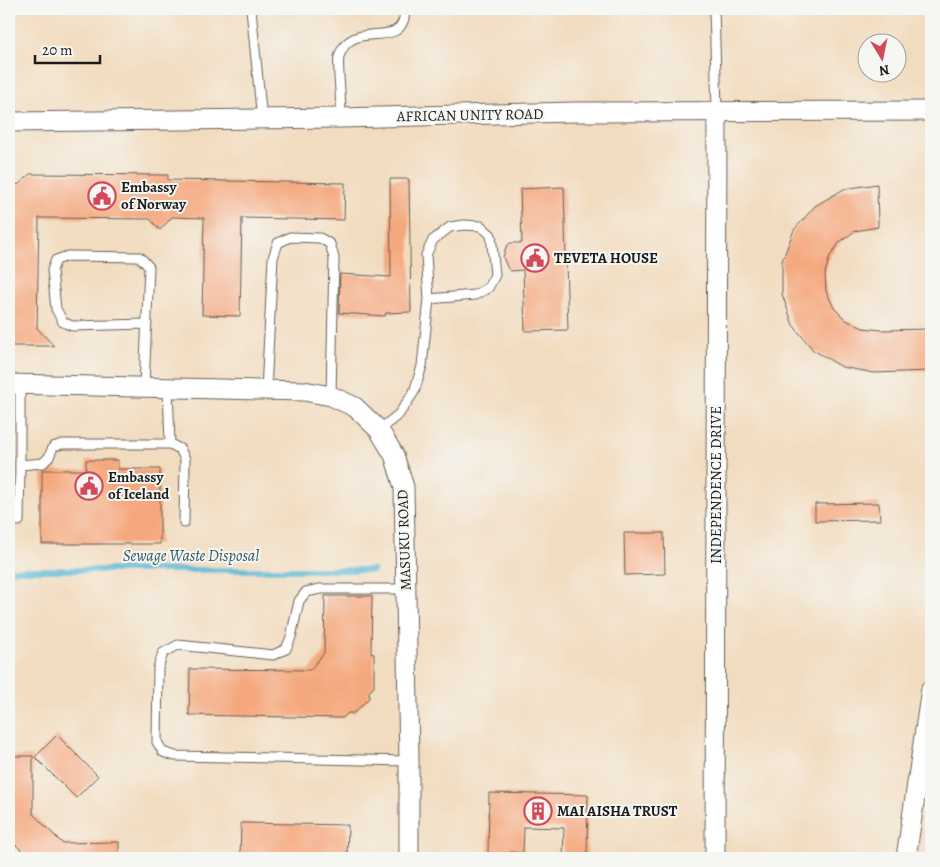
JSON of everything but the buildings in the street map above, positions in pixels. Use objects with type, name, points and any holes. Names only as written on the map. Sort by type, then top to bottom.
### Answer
[{"type":"street","name":"INDEPENDENCE DRIVE","points":[[716,858],[717,111]]},
{"type":"street","name":"AFRICAN UNITY ROAD","points":[[9,122],[262,120],[575,112],[931,111]]},
{"type":"street","name":"MASUKU ROAD","points":[[14,384],[304,390],[331,396],[355,407],[379,430],[394,454],[404,487],[409,858]]},
{"type":"street","points":[[906,858],[925,780],[931,689]]},
{"type":"lane","points":[[251,9],[262,120]]},
{"type":"lane","points":[[341,118],[339,58],[343,47],[352,39],[365,35],[392,33],[401,26],[405,16],[405,9]]},
{"type":"lane","points":[[714,9],[717,111]]},
{"type":"lane","points":[[379,430],[399,414],[414,392],[422,366],[430,299],[426,255],[434,240],[450,227],[464,225],[481,226],[492,236],[495,275],[488,288],[475,295],[430,299]]},
{"type":"lane","points":[[266,390],[272,258],[278,243],[290,237],[320,238],[330,244],[334,258],[331,396]]},
{"type":"lane","points":[[144,387],[147,324],[148,267],[140,257],[68,256],[56,260],[52,270],[56,309],[63,322],[72,326],[147,324]]},
{"type":"lane","points":[[14,384],[20,465],[18,521]]},
{"type":"lane","points":[[168,387],[170,444]]},
{"type":"lane","points":[[20,465],[43,463],[49,457],[52,447],[62,444],[170,444],[180,449],[185,460],[184,523]]},
{"type":"lane","points":[[405,589],[320,589],[306,592],[300,601],[286,649],[273,655],[178,645],[163,654],[158,668],[157,742],[163,752],[175,756],[409,761]]},
{"type":"waterway","name":"Sewage Waste Disposal","points":[[9,570],[373,570]]},
{"type":"place","name":"Embassy of Norway","points":[[102,196]]},
{"type":"place","name":"TEVETA HOUSE","points":[[535,258]]},
{"type":"place","name":"Embassy of Iceland","points":[[89,486]]},
{"type":"place","name":"MAI AISHA TRUST","points":[[538,811]]}]
